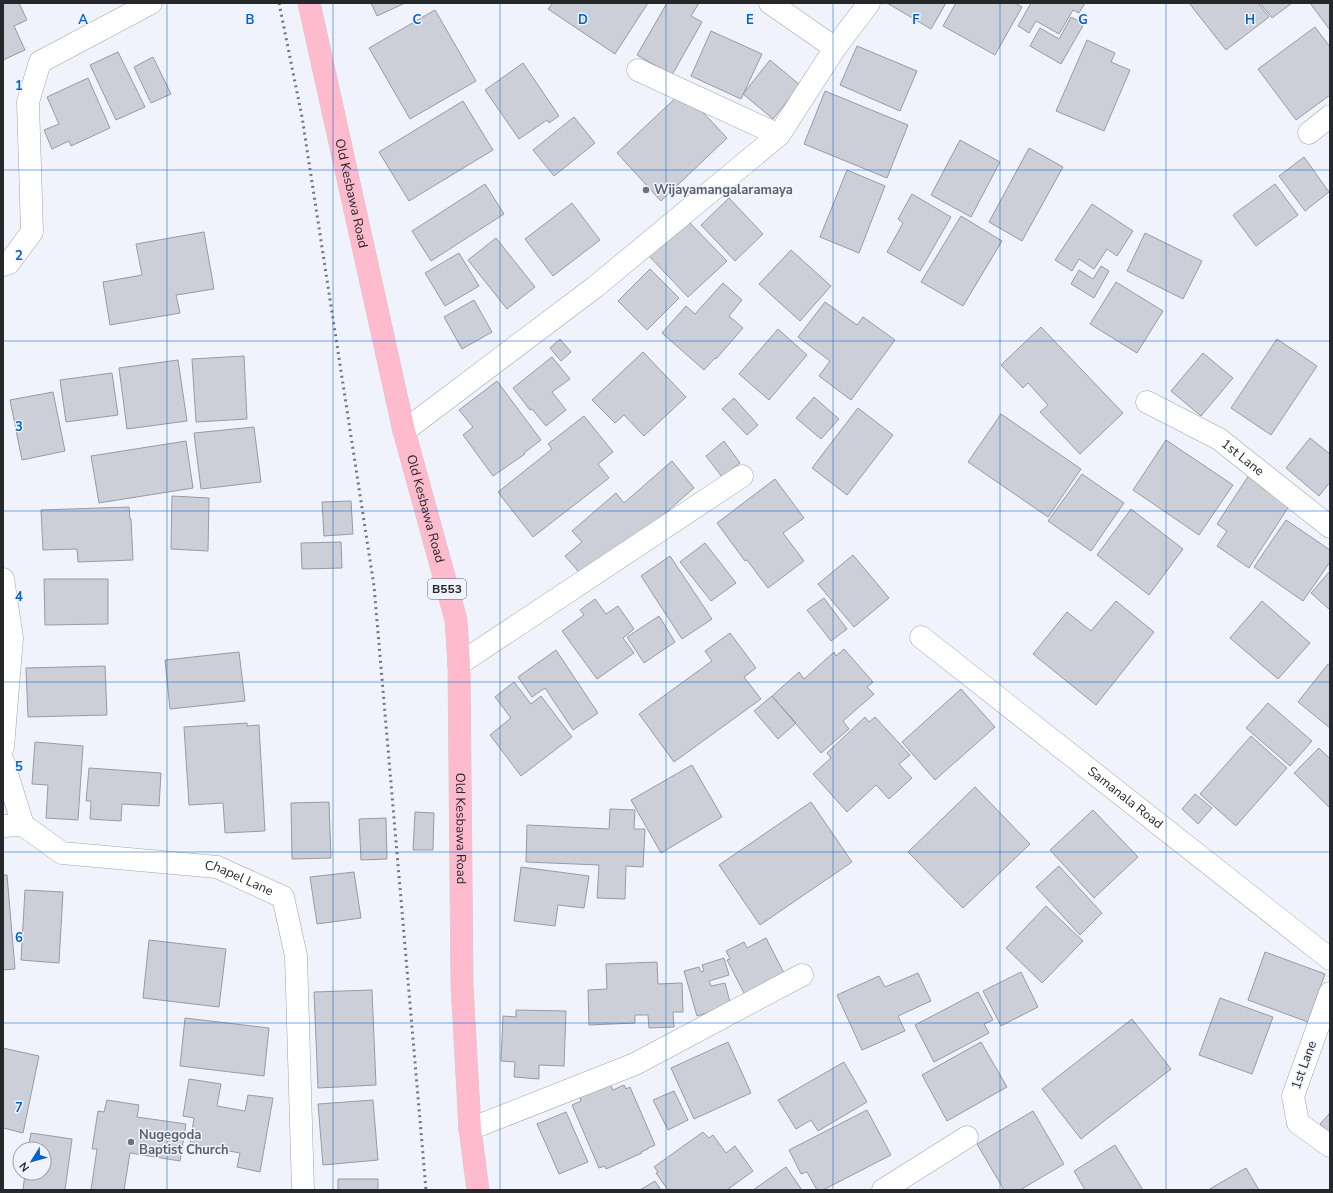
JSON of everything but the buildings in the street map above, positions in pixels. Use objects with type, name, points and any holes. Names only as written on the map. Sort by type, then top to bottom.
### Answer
[{"type":"main road","name":"Old Kesbawa Road","points":[[309,3],[404,431],[456,620],[459,664],[462,985],[470,1129],[478,1190]]},
{"type":"street","points":[[3,265],[8,263],[32,232],[28,102],[40,62],[151,3]]},
{"type":"street","points":[[770,3],[835,48]]},
{"type":"street","points":[[404,431],[595,286],[779,135],[835,48],[869,3]]},
{"type":"street","points":[[638,70],[779,135]]},
{"type":"street","points":[[1309,133],[1330,116]]},
{"type":"street","name":"1st Lane","points":[[1147,402],[1219,439],[1330,527]]},
{"type":"street","points":[[459,664],[742,476]]},
{"type":"street","points":[[3,579],[12,638],[4,714],[3,747]]},
{"type":"street","name":"Samanala Road","points":[[921,637],[1330,959]]},
{"type":"street","name":"Chapel Lane","points":[[3,761],[13,825],[62,853],[217,867],[283,897],[296,956],[303,1190]]},
{"type":"street","points":[[470,1129],[635,1064],[802,975]]},
{"type":"street","name":"1st Lane","points":[[1330,993],[1293,1096],[1298,1123],[1330,1146]]},
{"type":"street","points":[[883,1190],[967,1137]]},
{"type":"railway","points":[[279,3],[302,117],[374,586],[426,1190]]},
{"type":"place","name":"Wijayamangalaramaya","points":[[646,190]]},
{"type":"place","name":"Nugegoda Baptist Church","points":[[131,1142]]}]
